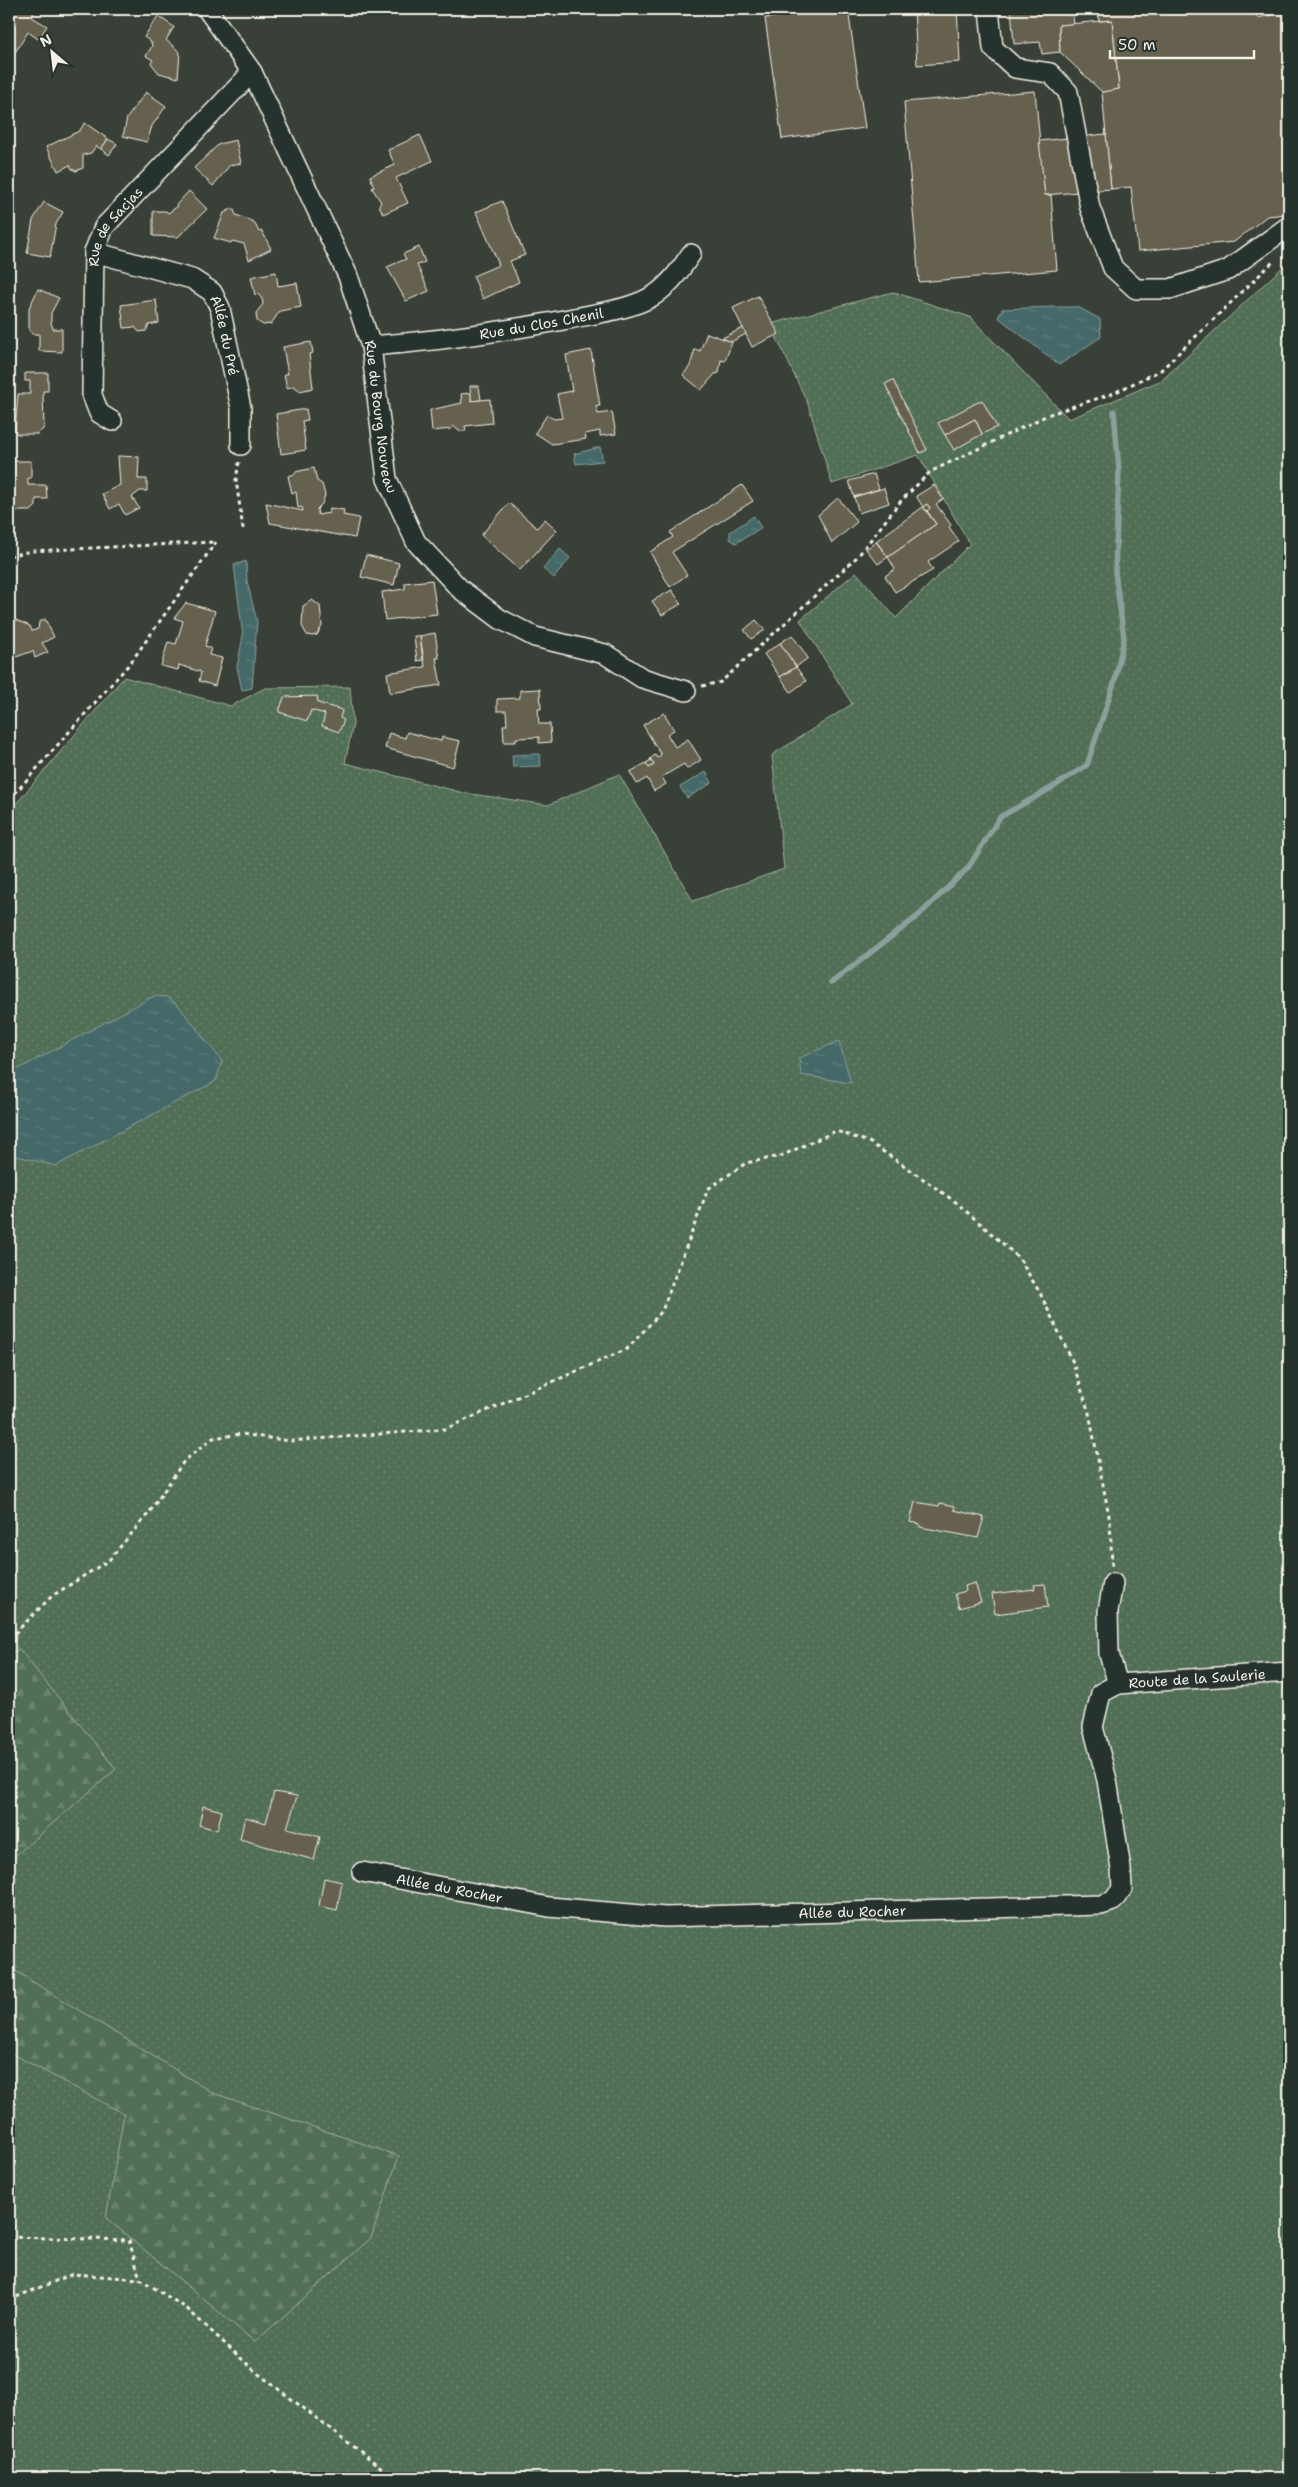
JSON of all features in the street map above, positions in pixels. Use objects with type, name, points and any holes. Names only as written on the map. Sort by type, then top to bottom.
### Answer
[{"type":"street","name":"Rue du Bourg Nouveau","points":[[207,9],[252,72],[348,276],[370,346],[386,479],[416,542],[460,589],[500,619],[535,637],[605,654],[642,678],[686,690]]},
{"type":"street","points":[[989,9],[993,48],[1015,68],[1050,73],[1068,92],[1090,208],[1113,268],[1136,289],[1170,289],[1228,270],[1289,226]]},
{"type":"street","name":"Rue de Sacjas","points":[[112,421],[99,413],[92,395],[94,252],[104,227],[252,72]]},
{"type":"street","name":"Allée du Pré","points":[[94,252],[192,279],[212,292],[220,308],[241,408],[241,445]]},
{"type":"street","name":"Rue du Clos Chenil","points":[[370,346],[442,341],[621,309],[656,294],[677,275],[690,254]]},
{"type":"street","name":"Route de la Saulerie","points":[[1113,1583],[1108,1611],[1108,1654],[1118,1684],[1289,1672]]},
{"type":"street","name":"Allée du Rocher","points":[[362,1872],[549,1907],[666,1917],[1101,1905],[1113,1901],[1122,1889],[1121,1868],[1107,1780],[1093,1727],[1101,1693],[1118,1684]]},
{"type":"path","points":[[686,690],[721,682],[858,556],[900,502],[930,472],[1050,414],[1114,393],[1161,370],[1275,261]]},
{"type":"path","points":[[241,445],[236,480],[243,529]]},
{"type":"path","points":[[9,556],[31,551],[216,542],[131,662],[9,800]]},
{"type":"path","points":[[9,1639],[52,1596],[109,1560],[149,1513],[184,1461],[213,1438],[241,1434],[290,1441],[445,1429],[627,1349],[662,1311],[708,1189],[746,1163],[781,1156],[836,1131],[869,1142],[909,1169],[957,1204],[1019,1258],[1040,1293],[1072,1360],[1089,1413],[1110,1521],[1113,1583]]},
{"type":"path","points":[[9,2237],[129,2240],[140,2279]]},
{"type":"path","points":[[9,2300],[72,2274],[140,2279],[186,2308],[256,2372],[395,2478]]},
{"type":"green space","points":[[1289,261],[1289,2478],[9,2478],[9,812],[124,677],[231,706],[265,688],[350,687],[353,724],[345,763],[464,793],[548,805],[619,774],[693,901],[784,869],[772,755],[852,704],[800,620],[856,572],[896,618],[970,544],[918,455],[832,484],[808,404],[770,324],[893,292],[970,317],[1069,419],[1162,380]]},
{"type":"green space","points":[[19,1649],[116,1769],[9,1861],[9,1656]]},
{"type":"green space","points":[[9,1967],[213,2093],[399,2156],[371,2238],[255,2342],[106,2218],[124,2114],[9,2052]]},
{"type":"water","points":[[1078,307],[1100,319],[1101,337],[1059,365],[998,317],[1002,309]]},
{"type":"water","points":[[600,447],[603,461],[576,464],[574,454]]},
{"type":"water","points":[[754,516],[761,528],[736,543],[730,539],[730,532]]},
{"type":"water","points":[[560,549],[570,558],[554,578],[543,569]]},
{"type":"water","points":[[246,561],[247,581],[257,622],[252,688],[242,690],[237,667],[243,636],[234,565]]},
{"type":"water","points":[[540,754],[541,766],[513,767],[512,755]]},
{"type":"water","points":[[706,772],[712,783],[687,798],[680,787]]},
{"type":"water","points":[[154,996],[167,997],[178,1005],[222,1061],[216,1081],[56,1166],[9,1154],[9,1074]]},
{"type":"water","points":[[839,1041],[851,1083],[801,1075],[799,1058]]},
{"type":"building","points":[[18,9],[35,9],[32,17],[47,26],[38,39],[28,32],[16,51],[9,46],[9,22]]},
{"type":"building","points":[[679,9],[719,9],[680,15]]},
{"type":"building","points":[[776,9],[848,9],[865,128],[782,139],[765,18],[777,17]]},
{"type":"building","points":[[914,9],[957,9],[960,62],[917,65]]},
{"type":"building","points":[[1011,9],[1072,9],[1074,24],[1059,25],[1060,52],[1042,54],[1040,42],[1014,44]]},
{"type":"building","points":[[1098,9],[1256,9],[1257,18],[1273,15],[1272,9],[1287,9],[1289,14],[1289,212],[1287,214],[1267,216],[1234,242],[1138,251],[1131,187],[1111,189],[1102,92],[1119,89],[1112,20],[1099,21]]},
{"type":"building","points":[[158,16],[174,27],[166,40],[180,52],[178,78],[159,73],[151,63],[153,60],[146,56],[152,46],[151,42],[144,37]]},
{"type":"building","points":[[1112,20],[1119,89],[1102,92],[1060,52],[1059,25]]},
{"type":"building","points":[[1035,91],[1045,195],[1051,195],[1057,270],[919,282],[904,102]]},
{"type":"building","points":[[146,92],[166,106],[152,126],[147,142],[123,136],[127,118]]},
{"type":"building","points":[[85,123],[108,139],[101,149],[96,146],[91,153],[83,155],[83,168],[76,171],[70,165],[58,171],[46,147],[79,131]]},
{"type":"building","points":[[1106,134],[1111,189],[1045,195],[1039,141]]},
{"type":"building","points":[[420,135],[432,161],[396,178],[408,203],[383,214],[379,205],[381,202],[372,188],[374,187],[370,176],[395,165],[388,150]]},
{"type":"building","points":[[108,139],[117,144],[109,155],[101,149]]},
{"type":"building","points":[[236,140],[241,163],[230,165],[213,186],[194,168],[219,144]]},
{"type":"building","points":[[189,191],[207,209],[178,237],[153,236],[153,211],[166,211],[168,213],[178,206],[176,205]]},
{"type":"building","points":[[502,201],[525,255],[510,261],[519,282],[483,299],[473,276],[499,265],[476,212]]},
{"type":"building","points":[[44,202],[63,212],[56,224],[50,257],[27,253],[33,220]]},
{"type":"building","points":[[233,208],[236,215],[254,222],[259,232],[262,231],[271,249],[249,260],[244,244],[232,241],[231,243],[214,238],[224,213]]},
{"type":"building","points":[[419,247],[425,262],[417,265],[429,291],[406,301],[387,267],[406,259],[403,254]]},
{"type":"building","points":[[276,272],[278,286],[297,283],[301,307],[280,311],[271,324],[263,325],[257,321],[256,313],[263,304],[262,299],[258,294],[255,295],[251,277]]},
{"type":"building","points":[[38,289],[59,298],[51,313],[51,322],[53,329],[62,329],[62,352],[39,351],[39,334],[32,334],[29,330],[29,308]]},
{"type":"building","points":[[758,296],[779,334],[752,347],[733,308]]},
{"type":"building","points":[[156,300],[159,323],[149,325],[146,331],[139,332],[135,327],[124,328],[121,305]]},
{"type":"building","points":[[743,328],[746,334],[731,342],[722,338]]},
{"type":"building","points":[[707,333],[732,342],[725,361],[721,360],[719,373],[715,374],[701,390],[683,375],[690,366],[695,349],[700,351]]},
{"type":"building","points":[[311,342],[313,353],[309,354],[313,388],[300,391],[294,386],[287,388],[284,374],[288,374],[283,347]]},
{"type":"building","points":[[591,350],[600,406],[596,406],[598,414],[612,412],[616,434],[600,436],[600,431],[585,434],[586,439],[552,444],[535,433],[547,415],[554,419],[562,418],[557,394],[572,391],[566,355]]},
{"type":"building","points":[[25,373],[48,373],[48,391],[43,391],[44,428],[38,434],[17,434],[15,431],[18,394],[30,394],[30,381],[25,381]]},
{"type":"building","points":[[893,380],[927,450],[920,453],[885,384]]},
{"type":"building","points":[[470,386],[479,386],[481,400],[471,401]]},
{"type":"building","points":[[471,393],[471,401],[490,399],[492,423],[465,426],[466,431],[459,431],[453,426],[451,429],[432,431],[430,410],[462,403],[461,394]]},
{"type":"building","points":[[982,400],[997,427],[982,434],[975,419],[945,435],[938,423]]},
{"type":"building","points":[[306,409],[308,420],[302,421],[306,450],[281,454],[276,414]]},
{"type":"building","points":[[975,419],[982,434],[954,450],[945,435]]},
{"type":"building","points":[[118,456],[139,457],[138,479],[147,479],[147,491],[140,491],[132,497],[139,508],[125,515],[119,504],[110,509],[102,494],[120,485]]},
{"type":"building","points":[[9,461],[31,461],[31,478],[28,478],[28,485],[46,485],[47,499],[36,499],[36,506],[31,511],[14,511],[9,506],[11,478],[9,478]]},
{"type":"building","points":[[314,468],[317,481],[322,484],[325,495],[322,504],[317,509],[318,515],[329,513],[330,508],[344,510],[343,515],[359,518],[355,538],[270,523],[266,503],[303,511],[302,507],[298,508],[296,492],[292,493],[288,476],[295,474],[295,472]]},
{"type":"building","points":[[874,474],[879,489],[854,497],[849,481]]},
{"type":"building","points":[[742,485],[753,501],[672,552],[687,575],[670,587],[650,552],[673,537],[670,532]]},
{"type":"building","points":[[934,485],[943,499],[936,504],[951,525],[949,527],[959,541],[928,562],[933,570],[895,592],[885,576],[895,569],[888,557],[936,524],[927,511],[930,508],[927,504],[923,507],[916,496]]},
{"type":"building","points":[[884,488],[889,503],[859,513],[854,497]]},
{"type":"building","points":[[838,498],[857,522],[832,543],[818,515]]},
{"type":"building","points":[[509,503],[537,528],[545,519],[557,530],[520,570],[481,535]]},
{"type":"building","points":[[927,504],[930,508],[927,511],[923,507]]},
{"type":"building","points":[[923,507],[936,524],[888,557],[876,541]]},
{"type":"building","points":[[876,542],[888,557],[878,564],[866,549]]},
{"type":"building","points":[[366,555],[399,563],[394,585],[361,577]]},
{"type":"building","points":[[432,580],[437,614],[385,620],[382,592],[405,589],[405,583]]},
{"type":"building","points":[[672,590],[681,604],[662,615],[652,601]]},
{"type":"building","points":[[312,600],[320,606],[322,626],[317,635],[312,636],[307,635],[302,626],[303,606]]},
{"type":"building","points":[[186,603],[215,611],[205,646],[211,648],[209,655],[222,658],[215,686],[199,681],[201,672],[179,665],[178,670],[161,666],[168,642],[176,644],[183,621],[174,618]]},
{"type":"building","points":[[45,619],[54,637],[42,643],[48,652],[35,658],[33,651],[13,658],[9,648],[9,623],[16,620],[30,626],[32,631],[38,629],[39,622]]},
{"type":"building","points":[[756,620],[765,630],[751,639],[744,630]]},
{"type":"building","points":[[435,633],[439,658],[436,658],[441,685],[390,693],[387,673],[425,667],[420,636]]},
{"type":"building","points":[[792,635],[808,658],[796,667],[780,643]]},
{"type":"building","points":[[414,636],[420,636],[423,660],[417,661]]},
{"type":"building","points":[[780,643],[796,667],[780,677],[764,654]]},
{"type":"building","points":[[796,667],[806,681],[791,692],[780,677]]},
{"type":"building","points":[[540,689],[541,709],[538,709],[539,724],[550,724],[551,742],[539,743],[539,737],[516,738],[516,742],[504,742],[503,725],[507,725],[506,711],[497,711],[497,699],[520,698],[520,690]]},
{"type":"building","points":[[317,696],[318,703],[342,710],[340,718],[344,720],[339,732],[322,726],[325,714],[311,710],[307,721],[279,712],[284,697]]},
{"type":"building","points":[[664,713],[674,730],[667,734],[675,747],[688,739],[701,760],[687,769],[684,764],[662,777],[666,784],[654,791],[647,778],[637,784],[630,772],[646,763],[649,768],[654,765],[650,759],[655,755],[657,758],[661,755],[643,725]]},
{"type":"building","points":[[407,732],[441,741],[442,737],[460,741],[453,767],[385,748],[389,733],[405,738]]},
{"type":"building","points":[[651,760],[654,765],[649,768],[646,763]]},
{"type":"building","points":[[915,1502],[939,1506],[940,1503],[955,1506],[954,1510],[984,1517],[978,1538],[920,1527],[920,1524],[910,1522]]},
{"type":"building","points":[[975,1583],[981,1602],[959,1608],[955,1594],[966,1591],[965,1586]]},
{"type":"building","points":[[1045,1584],[1048,1607],[995,1614],[992,1594],[1035,1589],[1034,1585]]},
{"type":"building","points":[[274,1792],[297,1796],[287,1828],[320,1837],[314,1860],[240,1839],[245,1817],[266,1823]]},
{"type":"building","points":[[203,1806],[222,1811],[217,1830],[199,1825]]},
{"type":"building","points":[[324,1878],[342,1882],[337,1910],[319,1906]]},
{"type":"waterway","points":[[831,983],[918,916],[968,868],[1000,817],[1087,765],[1115,680],[1124,638],[1115,572],[1119,471],[1114,411]]}]
